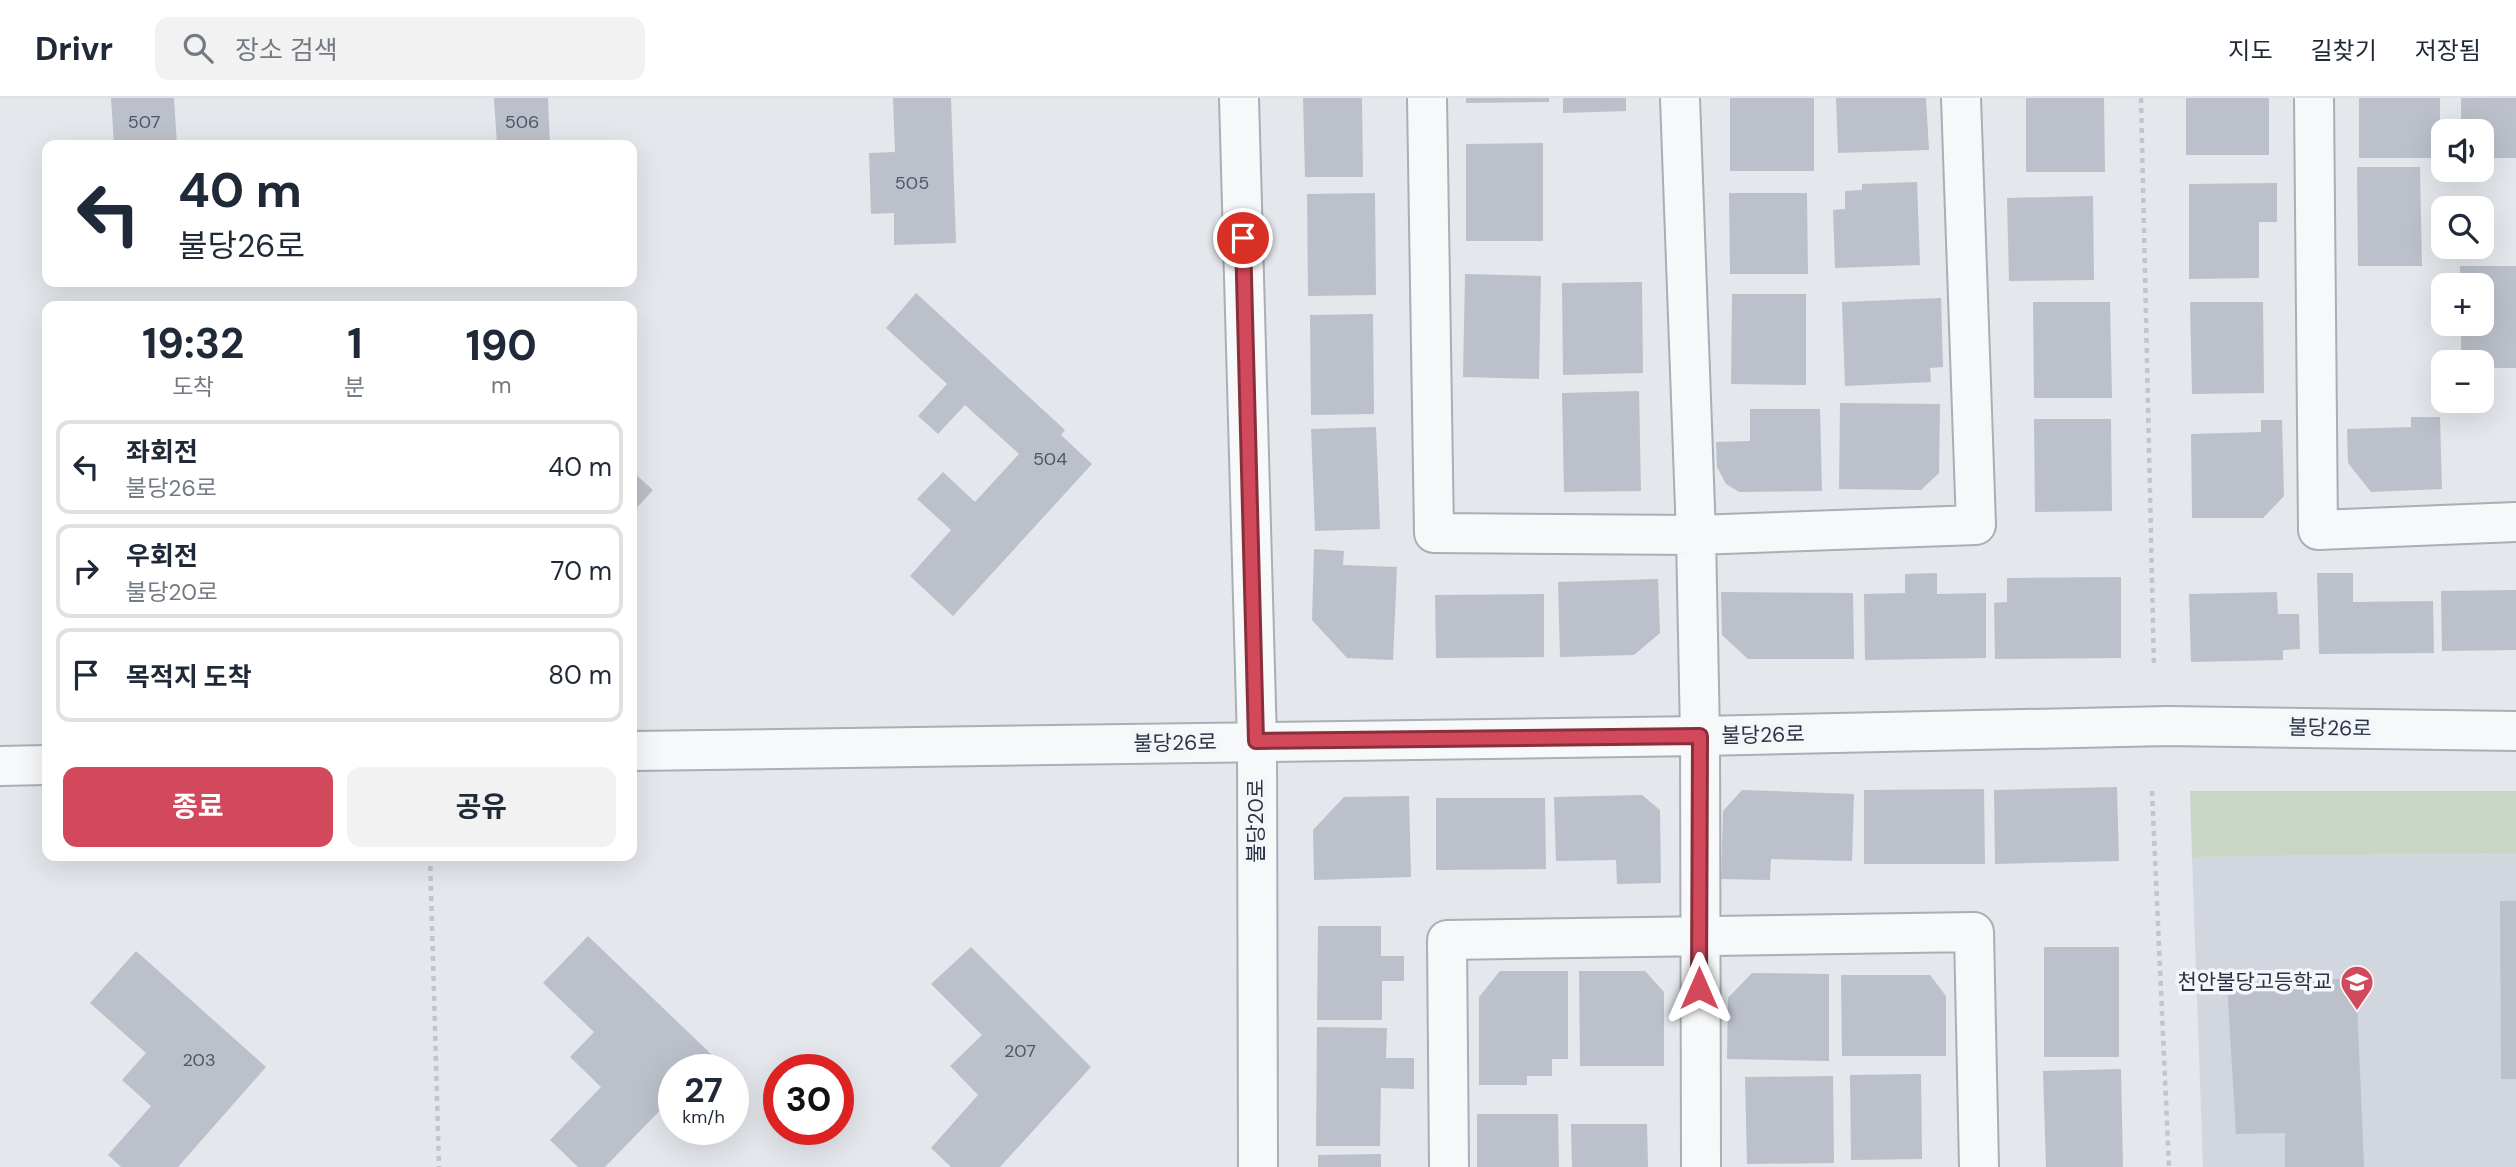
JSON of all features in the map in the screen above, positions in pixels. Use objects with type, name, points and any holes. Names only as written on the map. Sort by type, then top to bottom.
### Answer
[{"type":"street","name":"불당20로","points":[[1239,98],[1256,741],[1258,1167]]},
{"type":"street","points":[[1427,98],[1434,533],[1696,535],[1976,525],[1961,98]]},
{"type":"street","points":[[1680,98],[1696,535],[1700,736],[1700,1167]]},
{"type":"street","points":[[2314,98],[2318,530],[2516,522]]},
{"type":"street","name":"불당26로","points":[[637,751],[1700,736],[2168,726],[2516,730]]},
{"type":"street","points":[[0,766],[42,765]]},
{"type":"street","points":[[1449,1167],[1447,940],[1974,932],[1979,1167]]},
{"type":"path","points":[[2141,98],[2154,668]]},
{"type":"path","points":[[2152,791],[2169,1167]]},
{"type":"path","points":[[430,861],[439,1167]]},
{"type":"shaded area","name":"천안불당고등학교","points":[[2516,853],[2516,1167],[2203,1167],[2192,857]]},
{"type":"green space","points":[[2190,791],[2516,791],[2516,853],[2192,857]]},
{"type":"building","points":[[111,98],[174,98],[177,140],[114,140]]},
{"type":"building","points":[[494,98],[548,98],[550,140],[497,140]]},
{"type":"building","points":[[893,98],[951,98],[956,243],[894,245],[894,213],[871,214],[869,153],[895,152]]},
{"type":"building","points":[[1303,98],[1362,98],[1363,177],[1305,177]]},
{"type":"building","points":[[1466,98],[1549,98],[1549,102],[1466,103]]},
{"type":"building","points":[[1563,98],[1626,98],[1626,111],[1563,113]]},
{"type":"building","points":[[1730,98],[1814,98],[1814,171],[1730,171]]},
{"type":"building","points":[[1836,98],[1926,98],[1929,150],[1838,153]]},
{"type":"building","points":[[2026,98],[2104,98],[2105,172],[2026,172]]},
{"type":"building","points":[[2186,98],[2269,98],[2269,155],[2186,155]]},
{"type":"building","points":[[2359,98],[2440,98],[2440,119],[2431,119],[2431,158],[2359,158]]},
{"type":"building","points":[[2461,98],[2516,98],[2516,158],[2494,158],[2494,119],[2461,119]]},
{"type":"building","points":[[1543,143],[1543,241],[1466,241],[1466,144]]},
{"type":"building","points":[[2357,167],[2420,167],[2422,266],[2358,266]]},
{"type":"building","points":[[1917,182],[1920,265],[1835,268],[1833,210],[1845,209],[1845,191],[1862,190],[1862,184]]},
{"type":"building","points":[[2277,183],[2277,222],[2259,222],[2259,278],[2189,279],[2189,184]]},
{"type":"building","points":[[1375,193],[1376,295],[1308,296],[1307,194]]},
{"type":"building","points":[[1729,193],[1807,193],[1808,274],[1730,274]]},
{"type":"building","points":[[2093,196],[2094,280],[2009,281],[2007,198]]},
{"type":"building","points":[[2460,266],[2516,266],[2516,368],[2494,368],[2494,350],[2461,350],[2461,336],[2494,336],[2494,273],[2460,273]]},
{"type":"building","points":[[1465,274],[1541,276],[1539,379],[1463,377]]},
{"type":"building","points":[[1642,282],[1643,373],[1563,375],[1562,283]]},
{"type":"building","points":[[916,293],[1065,430],[1061,435],[1092,464],[953,616],[910,576],[951,530],[917,499],[943,472],[975,502],[1019,454],[965,405],[938,434],[918,416],[947,384],[886,328]]},
{"type":"building","points":[[1732,294],[1806,294],[1806,385],[1731,384]]},
{"type":"building","points":[[1941,298],[1943,367],[1930,368],[1931,382],[1845,386],[1842,302]]},
{"type":"building","points":[[2033,302],[2110,302],[2112,398],[2034,398]]},
{"type":"building","points":[[2190,302],[2263,302],[2264,393],[2192,394]]},
{"type":"building","points":[[1373,314],[1374,414],[1311,415],[1310,315]]},
{"type":"building","points":[[1639,391],[1641,491],[1564,492],[1562,393]]},
{"type":"building","points":[[1840,403],[1940,404],[1939,473],[1921,490],[1839,489]]},
{"type":"building","points":[[1750,409],[1820,409],[1822,491],[1739,492],[1726,484],[1717,467],[1716,442],[1750,441]]},
{"type":"building","points":[[2411,417],[2440,417],[2442,489],[2371,492],[2348,463],[2347,429],[2411,427]]},
{"type":"building","points":[[2034,419],[2111,419],[2112,511],[2035,512]]},
{"type":"building","points":[[2261,420],[2282,420],[2284,496],[2263,518],[2192,518],[2191,434],[2261,432]]},
{"type":"building","points":[[1376,427],[1380,529],[1315,531],[1311,429]]},
{"type":"building","points":[[637,476],[653,490],[637,508]]},
{"type":"building","points":[[1314,549],[1344,551],[1343,565],[1397,567],[1393,660],[1347,658],[1312,620]]},
{"type":"building","points":[[1937,573],[1937,594],[1986,593],[1986,658],[1865,660],[1864,594],[1905,593],[1905,574]]},
{"type":"building","points":[[2317,573],[2353,573],[2353,602],[2433,601],[2434,653],[2319,654]]},
{"type":"building","points":[[2121,577],[2121,658],[1995,659],[1994,603],[2007,602],[2007,578]]},
{"type":"building","points":[[1658,579],[1660,633],[1634,655],[1560,657],[1558,582]]},
{"type":"building","points":[[2516,590],[2516,650],[2442,651],[2441,591]]},
{"type":"building","points":[[1721,592],[1853,593],[1854,659],[1748,659],[1722,635]]},
{"type":"building","points":[[2277,592],[2278,614],[2299,614],[2300,649],[2283,650],[2283,660],[2191,662],[2189,594]]},
{"type":"building","points":[[1544,594],[1544,657],[1436,658],[1435,595]]},
{"type":"building","points":[[2117,787],[2119,861],[1995,864],[1994,790]]},
{"type":"building","points":[[1984,789],[1985,864],[1864,864],[1864,790]]},
{"type":"building","points":[[1742,790],[1854,794],[1852,861],[1771,859],[1770,880],[1721,879],[1723,811]]},
{"type":"building","points":[[1642,795],[1660,810],[1661,883],[1617,884],[1616,860],[1556,861],[1554,797]]},
{"type":"building","points":[[1409,796],[1411,877],[1314,880],[1313,830],[1344,797]]},
{"type":"building","points":[[1436,798],[1545,798],[1546,869],[1436,870]]},
{"type":"building","points":[[2500,901],[2516,901],[2516,1079],[2501,1079]]},
{"type":"building","points":[[1318,926],[1381,926],[1381,956],[1404,956],[1404,981],[1382,981],[1382,1020],[1317,1020]]},
{"type":"building","points":[[588,936],[711,1054],[658,1054],[658,1112],[605,1167],[578,1167],[550,1140],[601,1087],[570,1057],[594,1032],[543,983]]},
{"type":"building","points":[[971,947],[1091,1067],[1000,1167],[951,1167],[931,1148],[978,1095],[950,1066],[982,1035],[931,984]]},
{"type":"building","points":[[2044,947],[2119,947],[2119,1057],[2044,1057]]},
{"type":"building","points":[[136,951],[266,1067],[178,1167],[121,1167],[108,1155],[151,1106],[122,1080],[146,1053],[90,1003]]},
{"type":"building","points":[[1500,971],[1568,971],[1568,1059],[1552,1059],[1552,1076],[1527,1076],[1527,1085],[1479,1085],[1479,997]]},
{"type":"building","points":[[1579,971],[1645,971],[1664,992],[1664,1066],[1580,1066]]},
{"type":"building","points":[[1752,973],[1829,974],[1829,1061],[1727,1059],[1728,998]]},
{"type":"building","points":[[1841,975],[1930,975],[1946,996],[1946,1056],[1842,1056]]},
{"type":"building","points":[[2356,978],[2364,1167],[2285,1167],[2285,1133],[2236,1134],[2227,984]]},
{"type":"building","points":[[1317,1027],[1387,1028],[1386,1058],[1414,1058],[1414,1089],[1381,1088],[1380,1146],[1316,1146]]},
{"type":"building","points":[[2121,1069],[2123,1167],[2046,1167],[2043,1071]]},
{"type":"building","points":[[1921,1074],[1922,1159],[1851,1160],[1850,1075]]},
{"type":"building","points":[[1833,1076],[1834,1163],[1747,1164],[1745,1077]]},
{"type":"building","points":[[1477,1114],[1558,1114],[1559,1167],[1477,1167]]},
{"type":"building","points":[[1571,1124],[1647,1124],[1648,1167],[1572,1167]]},
{"type":"building","points":[[1381,1154],[1381,1167],[1318,1167],[1318,1155]]},
{"type":"place","name":"천안불당고등학교","points":[[2357,1012]]},
{"type":"route","points":[[1243,238],[1256,741],[1700,736],[1699,988]]}]
